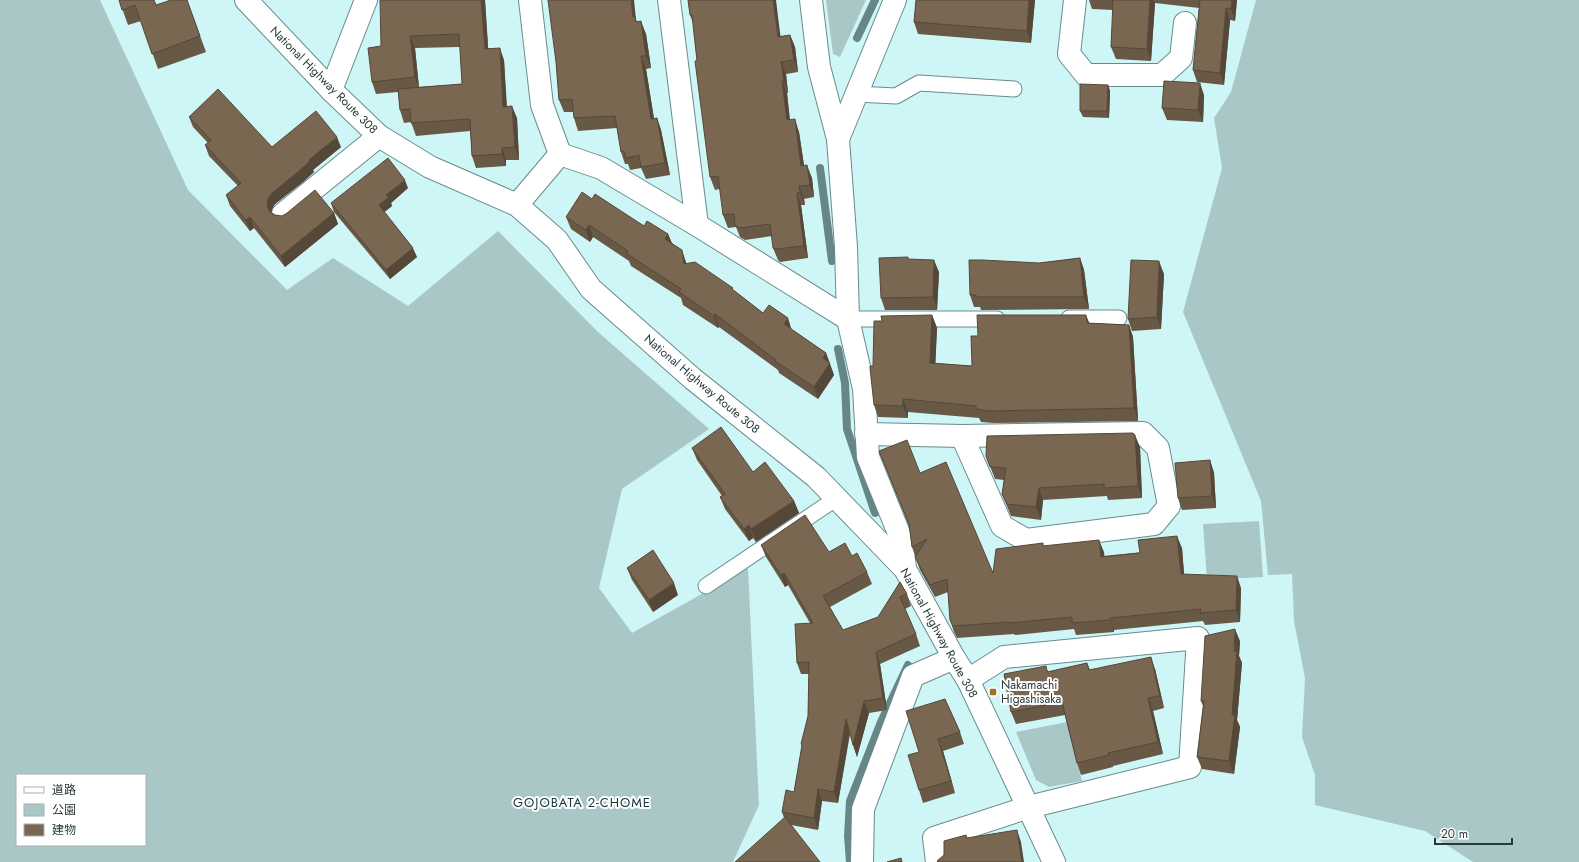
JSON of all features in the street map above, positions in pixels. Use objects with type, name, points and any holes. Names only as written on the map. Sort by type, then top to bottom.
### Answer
[{"type":"main road","name":"National Highway Route 308","points":[[246,0],[331,90],[379,136],[430,168],[517,205],[557,240],[591,289],[693,379],[816,477],[905,569],[954,658],[968,680],[1054,862]]},
{"type":"main road","points":[[331,90],[366,0]]},
{"type":"main road","points":[[530,0],[542,106],[560,154]]},
{"type":"main road","points":[[669,0],[697,225]]},
{"type":"main road","points":[[811,0],[820,67],[838,139],[846,247],[848,319],[864,389],[868,457],[902,541],[905,569]]},
{"type":"main road","points":[[838,139],[895,0]]},
{"type":"main road","points":[[1075,0],[1069,54],[1086,75],[1162,75],[1181,58],[1185,23]]},
{"type":"main road","points":[[283,214],[379,136]]},
{"type":"main road","points":[[517,205],[560,154]]},
{"type":"main road","points":[[560,154],[601,168],[697,225],[848,319]]},
{"type":"main road","points":[[866,434],[962,436],[1143,433],[1158,448],[1169,506],[1154,524],[1026,540],[1002,526],[962,436]]},
{"type":"main road","points":[[937,862],[934,838],[1028,807],[1190,767],[1198,638],[1004,657],[968,680]]},
{"type":"main road","points":[[862,862],[863,809],[913,676],[954,658]]},
{"type":"lane","points":[[856,94],[896,96],[919,83],[1014,89]]},
{"type":"lane","points":[[1055,318],[1119,318]]},
{"type":"lane","points":[[848,319],[1008,319]]},
{"type":"lane","points":[[706,586],[837,498]]},
{"type":"green space","points":[[0,0],[100,0],[188,190],[287,290],[333,258],[408,306],[498,231],[598,332],[709,429],[622,489],[599,588],[632,633],[748,568],[759,805],[733,862],[0,862]]},
{"type":"green space","points":[[826,0],[866,0],[840,57],[833,54]]},
{"type":"green space","points":[[1256,0],[1579,0],[1579,862],[1473,862],[1425,831],[1315,805],[1315,775],[1302,737],[1305,678],[1294,621],[1292,574],[1268,575],[1261,501],[1183,312],[1222,168],[1214,118],[1231,92]]},
{"type":"green space","points":[[1259,521],[1263,577],[1207,580],[1203,524]]},
{"type":"green space","points":[[1067,722],[1082,781],[1049,787],[1036,780],[1016,732]]},
{"type":"building","points":[[119,0],[154,0],[156,5],[171,0],[187,0],[200,36],[152,54],[135,5],[122,10]]},
{"type":"building","points":[[380,0],[481,0],[485,49],[500,48],[503,107],[512,106],[515,147],[502,148],[502,154],[472,156],[470,119],[411,123],[410,109],[400,110],[398,89],[462,84],[459,34],[410,36],[415,77],[372,82],[368,48],[381,46]]},
{"type":"building","points":[[548,0],[631,0],[633,17],[635,16],[636,22],[641,21],[646,56],[641,56],[651,119],[657,118],[665,163],[641,167],[639,155],[626,158],[624,151],[621,152],[615,116],[574,118],[572,99],[559,100]]},
{"type":"building","points":[[688,0],[773,0],[778,37],[790,35],[794,60],[781,62],[784,81],[782,81],[787,120],[795,119],[801,166],[807,165],[810,185],[799,186],[800,192],[797,193],[804,246],[775,249],[773,248],[770,224],[740,228],[735,225],[734,214],[723,215],[718,176],[710,177],[695,61],[697,61],[692,15],[690,15]]},
{"type":"building","points":[[916,0],[1029,0],[1027,31],[914,22]]},
{"type":"building","points":[[1113,0],[1150,0],[1147,49],[1111,47]]},
{"type":"building","points":[[1200,0],[1232,0],[1231,9],[1226,8],[1220,73],[1193,70]]},
{"type":"building","points":[[1164,81],[1200,83],[1198,110],[1162,108]]},
{"type":"building","points":[[1080,84],[1108,85],[1107,111],[1080,111]]},
{"type":"building","points":[[218,89],[272,147],[316,111],[337,137],[271,194],[268,199],[267,205],[269,211],[275,215],[282,216],[315,190],[334,213],[281,256],[250,217],[246,220],[226,195],[241,183],[205,145],[211,140],[189,117]]},
{"type":"building","points":[[388,158],[405,180],[386,195],[389,197],[379,205],[413,248],[386,270],[331,203]]},
{"type":"building","points":[[582,192],[592,199],[595,194],[644,226],[647,221],[668,234],[665,239],[682,250],[684,264],[695,262],[733,288],[732,289],[763,313],[769,305],[788,318],[784,324],[826,353],[823,358],[830,363],[814,387],[775,361],[776,360],[715,314],[714,316],[679,292],[681,289],[627,254],[628,251],[589,225],[586,230],[566,217]]},
{"type":"building","points":[[908,257],[908,259],[934,260],[933,297],[881,298],[879,258]]},
{"type":"building","points":[[1080,258],[1084,297],[977,297],[976,295],[970,295],[969,260],[1039,263]]},
{"type":"building","points":[[1131,260],[1159,261],[1157,317],[1128,319]]},
{"type":"building","points":[[932,315],[930,363],[972,366],[971,336],[978,336],[977,315],[1086,315],[1087,323],[1129,325],[1134,408],[990,411],[976,409],[976,406],[903,399],[903,406],[874,405],[870,366],[873,366],[874,321],[882,321],[881,316]]},
{"type":"building","points":[[721,427],[753,472],[765,462],[794,501],[751,529],[749,525],[744,529],[720,497],[725,494],[692,448]]},
{"type":"building","points":[[1133,433],[1135,435],[1138,486],[1104,488],[1104,484],[1039,488],[1036,507],[1007,504],[1002,494],[1006,468],[990,467],[986,456],[987,436]]},
{"type":"building","points":[[907,440],[920,473],[946,462],[993,573],[996,549],[1043,543],[1043,546],[1099,540],[1101,557],[1140,553],[1138,540],[1177,536],[1181,574],[1237,576],[1236,610],[1200,613],[1201,609],[1072,623],[1072,617],[1010,623],[953,626],[950,620],[947,579],[930,585],[915,557],[927,539],[912,547],[909,524],[879,451]]},
{"type":"building","points":[[1210,460],[1212,496],[1178,498],[1175,463]]},
{"type":"building","points":[[805,515],[829,552],[845,543],[852,556],[857,553],[867,572],[823,596],[843,630],[878,617],[900,582],[907,594],[900,597],[916,634],[876,652],[883,698],[864,701],[853,745],[846,719],[834,792],[818,789],[814,818],[782,812],[786,790],[794,792],[801,744],[808,716],[809,662],[797,663],[795,624],[813,623],[784,573],[781,575],[761,545]]},
{"type":"building","points":[[653,550],[674,583],[649,600],[627,568]]},
{"type":"building","points":[[1235,629],[1234,651],[1237,651],[1232,715],[1235,715],[1229,761],[1197,757],[1204,701],[1201,701],[1205,636]]},
{"type":"building","points":[[1151,657],[1160,696],[1148,698],[1158,742],[1108,753],[1109,755],[1077,763],[1062,702],[1011,712],[1004,674],[1046,666],[1047,672],[1087,663],[1089,670]]},
{"type":"building","points":[[945,699],[960,732],[938,739],[951,781],[919,790],[908,755],[919,752],[906,711]]},
{"type":"building","points":[[785,817],[820,862],[735,862]]},
{"type":"building","points":[[1017,830],[1022,862],[937,861],[944,855],[944,841],[966,835],[967,838]]},
{"type":"building","points":[[901,858],[902,862],[887,862]]},
{"type":"waterway","points":[[857,38],[875,0]]},
{"type":"waterway","points":[[820,168],[832,261]]},
{"type":"waterway","points":[[838,349],[845,383],[847,429],[875,513]]},
{"type":"waterway","points":[[850,862],[848,836],[850,801],[881,722],[908,665]]},
{"type":"place","name":"Nakamachi Higashisaka","points":[[993,692]]},
{"type":"district","name":"GOJOBATA 2-CHOME","points":[[582,802]]}]
